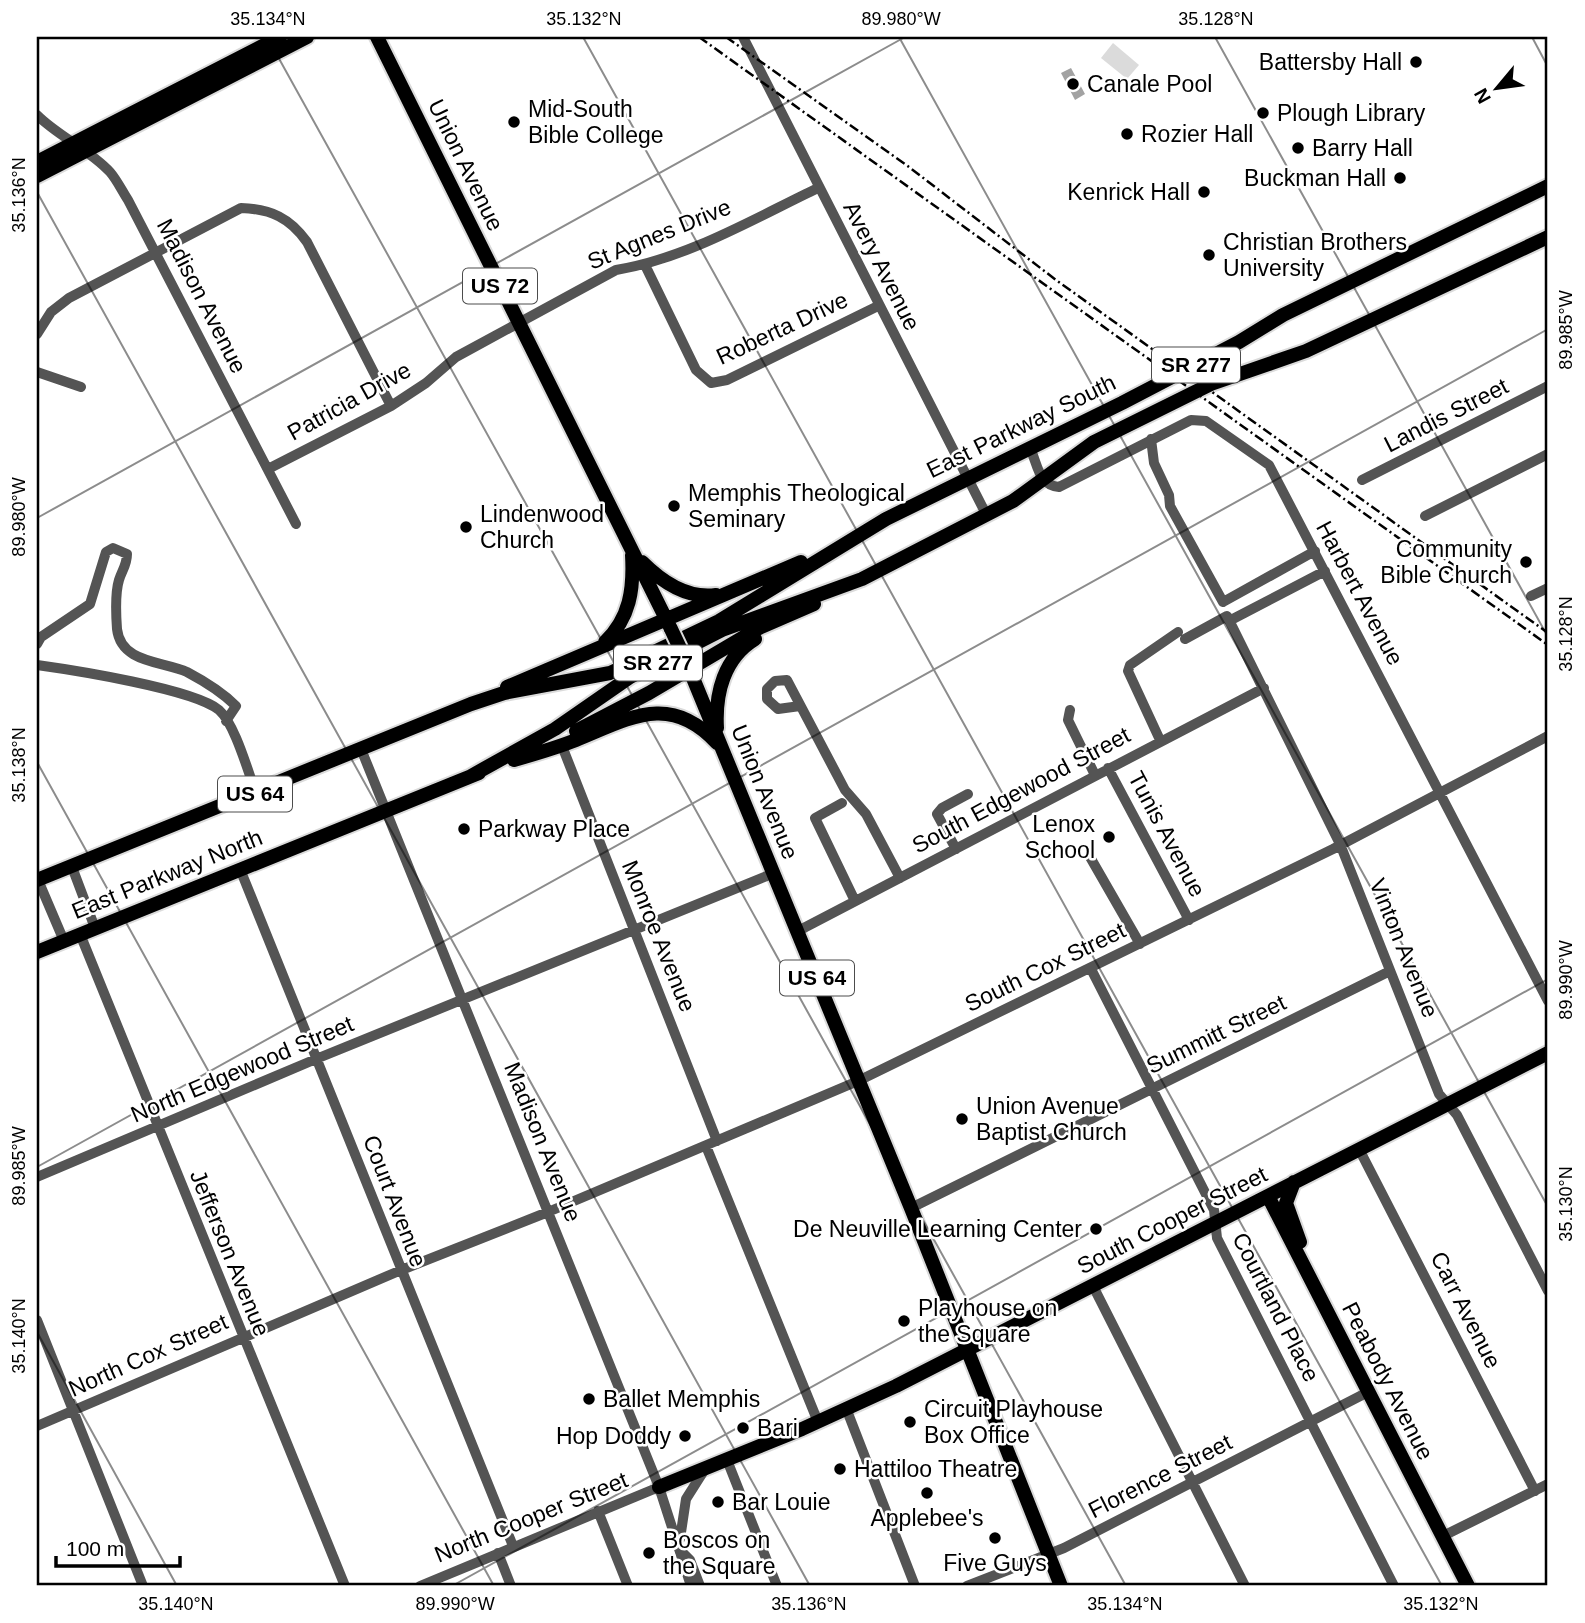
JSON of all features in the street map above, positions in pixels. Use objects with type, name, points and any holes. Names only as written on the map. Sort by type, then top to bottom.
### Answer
[{"type":"main road","points":[[79,147],[280,37]]},
{"type":"main road","points":[[42,166],[307,37]]},
{"type":"main road","name":"Union Avenue","points":[[377,37],[688,665],[911,1208],[1061,1586]]},
{"type":"main road","name":"East Parkway South","points":[[471,704],[504,694],[617,670],[744,607],[844,544],[967,476],[1030,448],[1239,342],[1283,315],[1548,186]]},
{"type":"main road","name":"East Parkway South","points":[[471,776],[555,729],[630,677],[722,630],[862,579],[986,514],[1043,481],[1094,442],[1211,384],[1306,351],[1548,237]]},
{"type":"main road","points":[[668,624],[727,593],[844,544]]},
{"type":"main road","points":[[632,550],[651,571],[688,594],[708,596],[727,593]]},
{"type":"main road","points":[[597,648],[625,617],[632,596],[632,550]]},
{"type":"main road","points":[[720,743],[716,712],[722,678],[731,659],[743,647],[862,579]]},
{"type":"main road","points":[[512,761],[600,719],[688,665],[759,628],[808,608]]},
{"type":"main road","name":"US 64","points":[[471,704],[597,648],[668,624]]},
{"type":"main road","name":"East Parkway North","points":[[37,880],[471,704]]},
{"type":"main road","name":"US 64","points":[[471,776],[562,746],[637,715],[660,712],[679,715],[720,743]]},
{"type":"main road","name":"East Parkway North","points":[[37,952],[471,776]]},
{"type":"main road","name":"South Cooper Street","points":[[659,1487],[818,1422],[968,1350],[1548,1053]]},
{"type":"main road","points":[[1294,1182],[1286,1203],[1306,1259],[1304,1266]]},
{"type":"main road","name":"Peabody Avenue","points":[[1268,1196],[1468,1586]]},
{"type":"street","name":"Avery Avenue","points":[[743,37],[986,514]]},
{"type":"street","name":"Madison Avenue","points":[[37,116],[54,132],[79,147],[111,173],[157,253],[296,524]]},
{"type":"street","name":"St Agnes Drive","points":[[517,321],[616,270],[645,265],[684,252],[818,188]]},
{"type":"street","points":[[37,334],[59,305],[241,208],[276,213],[295,225],[307,242],[391,407]]},
{"type":"street","name":"Roberta Drive","points":[[645,265],[695,369],[711,383],[727,380],[878,306]]},
{"type":"street","name":"Patricia Drive","points":[[268,469],[391,407],[426,383],[456,357],[517,321]]},
{"type":"street","points":[[37,372],[81,387]]},
{"type":"street","name":"Landis Street","points":[[1362,480],[1548,386]]},
{"type":"street","name":"Harbert Avenue","points":[[1043,481],[1048,486],[1059,487],[1191,420],[1206,421],[1269,465],[1548,1001]]},
{"type":"street","points":[[1151,439],[1154,463],[1169,495],[1170,506],[1223,602],[1315,551]]},
{"type":"street","points":[[1030,448],[1043,481]]},
{"type":"street","points":[[1425,516],[1548,454]]},
{"type":"street","points":[[38,640],[90,604],[106,552],[113,548],[120,549],[127,554],[127,562],[118,582],[117,630],[123,643],[136,656],[185,671],[226,695],[236,706],[226,721]]},
{"type":"street","points":[[1160,740],[1128,671],[1130,665],[1182,636],[1228,619],[1325,571]]},
{"type":"street","points":[[1531,596],[1548,588]]},
{"type":"street","name":"Vinton Avenue","points":[[1228,619],[1340,844],[1439,1094],[1457,1115],[1548,1291]]},
{"type":"street","points":[[37,665],[190,695],[219,710],[256,793]]},
{"type":"street","name":"South Edgewood Street","points":[[798,931],[1264,688]]},
{"type":"street","points":[[800,706],[845,790],[866,814],[900,878]]},
{"type":"street","points":[[1070,710],[1068,720],[1095,775]]},
{"type":"street","name":"South Cox Street","points":[[548,1212],[858,1081],[1189,920],[1548,736]]},
{"type":"street","name":"Monroe Avenue","points":[[562,746],[717,1141]]},
{"type":"street","name":"Madison Avenue","points":[[361,749],[659,1487],[691,1586]]},
{"type":"street","name":"Tunis Avenue","points":[[1108,768],[1189,920]]},
{"type":"street","points":[[956,849],[937,814],[942,808],[968,794]]},
{"type":"street","points":[[842,803],[815,818],[855,901]]},
{"type":"street","points":[[1090,857],[1140,944]]},
{"type":"street","points":[[72,867],[95,928]]},
{"type":"street","name":"Court Avenue","points":[[240,869],[399,1271],[513,1546]]},
{"type":"street","points":[[463,999],[774,873]]},
{"type":"street","points":[[37,880],[64,941]]},
{"type":"street","name":"Jefferson Avenue","points":[[80,934],[345,1586]]},
{"type":"street","name":"Courtland Place","points":[[1091,969],[1214,1209],[1217,1238],[1395,1586]]},
{"type":"street","name":"Summitt Street","points":[[911,1208],[1390,971]]},
{"type":"street","name":"North Edgewood Street","points":[[37,1177],[463,999]]},
{"type":"street","points":[[706,1146],[818,1422]]},
{"type":"street","name":"Carr Avenue","points":[[1359,1149],[1535,1491]]},
{"type":"street","name":"North Cox Street","points":[[37,1426],[399,1271],[548,1212]]},
{"type":"street","points":[[1093,1286],[1245,1586]]},
{"type":"street","points":[[37,1320],[144,1586]]},
{"type":"street","name":"Florence Street","points":[[967,1586],[1049,1553],[1368,1392]]},
{"type":"street","points":[[846,1408],[915,1586]]},
{"type":"street","points":[[727,1460],[777,1586]]},
{"type":"street","points":[[681,1549],[686,1499],[705,1469]]},
{"type":"street","points":[[1443,1536],[1548,1484]]},
{"type":"street","name":"North Cooper Street","points":[[420,1586],[659,1487]]},
{"type":"street","points":[[598,1511],[628,1586]]},
{"type":"street","name":"Madison Avenue","points":[[681,1549],[690,1559],[700,1586]]},
{"type":"street","points":[[498,1553],[511,1586]]},
{"type":"shaded area","points":[[1113,43],[1139,65],[1127,79],[1101,58]]},
{"type":"shaded area","name":"Canale Pool","points":[[1071,68],[1085,94],[1075,100],[1061,73]]},
{"type":"railway","points":[[699,37],[1548,645]]},
{"type":"railway","points":[[726,37],[909,167],[1056,280],[1548,633]]},
{"type":"place","name":"Battersby Hall","points":[[1416,62]]},
{"type":"place","name":"Canale Pool","points":[[1073,84]]},
{"type":"place","name":"Plough Library","points":[[1263,113]]},
{"type":"place","name":"Mid-South Bible College","points":[[514,122]]},
{"type":"place","name":"Rozier Hall","points":[[1127,134]]},
{"type":"place","name":"Barry Hall","points":[[1298,148]]},
{"type":"place","name":"Buckman Hall","points":[[1400,178]]},
{"type":"place","name":"Kenrick Hall","points":[[1204,192]]},
{"type":"place","name":"Christian Brothers University","points":[[1209,255]]},
{"type":"place","name":"Memphis Theological Seminary","points":[[674,506]]},
{"type":"place","name":"Lindenwood Church","points":[[466,527]]},
{"type":"place","name":"Community Bible Church","points":[[1526,562]]},
{"type":"place","name":"Parkway Place","points":[[464,829]]},
{"type":"place","name":"Lenox School","points":[[1109,837]]},
{"type":"place","name":"Union Avenue Baptist Church","points":[[962,1119]]},
{"type":"place","name":"De Neuville Learning Center","points":[[1096,1229]]},
{"type":"place","name":"Playhouse on the Square","points":[[904,1321]]},
{"type":"place","name":"Ballet Memphis","points":[[589,1399]]},
{"type":"place","name":"Circuit Playhouse Box Office","points":[[910,1422]]},
{"type":"place","name":"Bari","points":[[743,1428]]},
{"type":"place","name":"Hop Doddy","points":[[685,1436]]},
{"type":"place","name":"Hattiloo Theatre","points":[[840,1469]]},
{"type":"place","name":"Applebee's","points":[[927,1493]]},
{"type":"place","name":"Bar Louie","points":[[718,1502]]},
{"type":"place","name":"Five Guys","points":[[995,1538]]},
{"type":"place","name":"Boscos on the Square","points":[[649,1553]]}]
